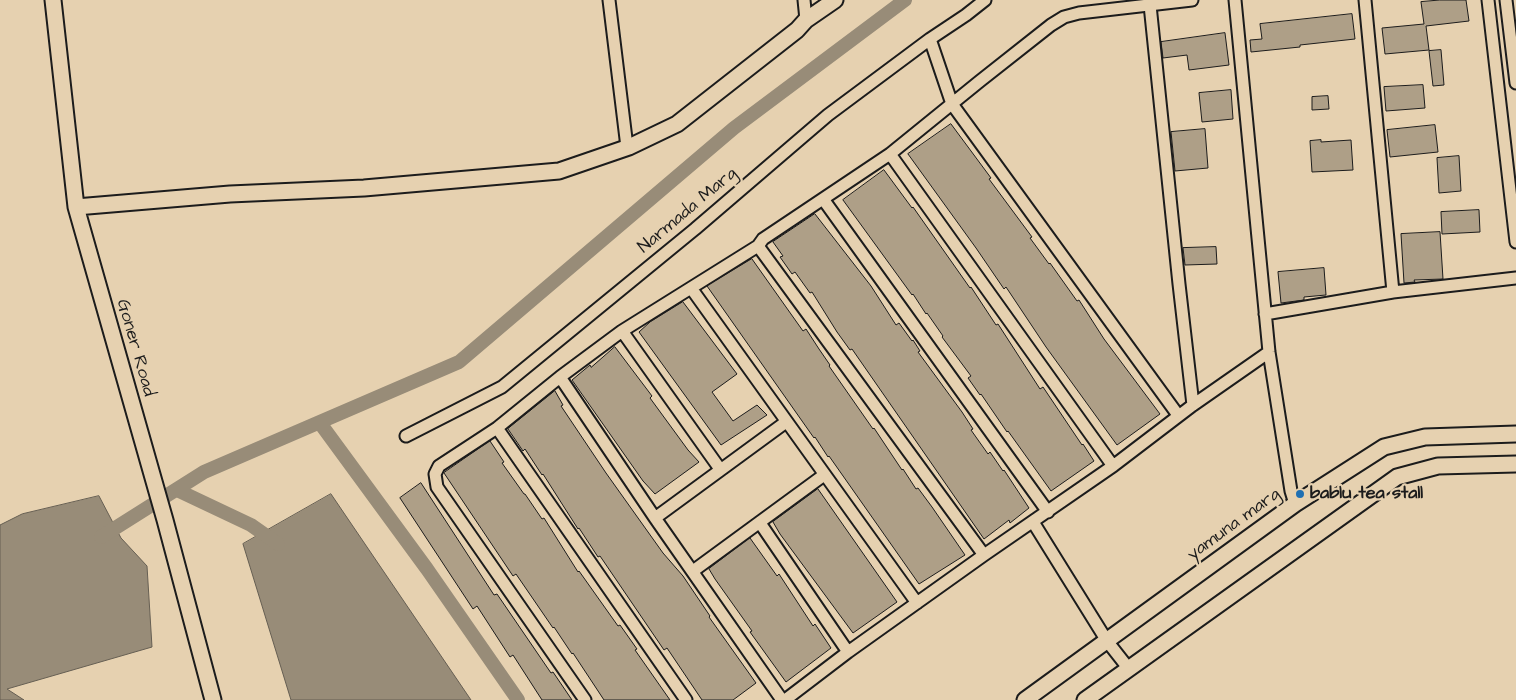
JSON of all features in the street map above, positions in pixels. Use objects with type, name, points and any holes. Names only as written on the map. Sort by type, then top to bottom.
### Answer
[{"type":"street","name":"Goner Road","points":[[53,0],[76,207],[165,520],[213,700]]},
{"type":"street","points":[[609,0],[627,147]]},
{"type":"street","points":[[804,0],[806,20]]},
{"type":"street","points":[[76,207],[230,194],[364,188],[558,172],[627,147],[677,124],[797,30],[806,20],[834,0]]},
{"type":"street","name":"Narmada Marg","points":[[406,436],[502,387],[695,229],[828,115],[985,0]]},
{"type":"street","points":[[585,700],[437,487],[435,474],[439,466],[497,428],[560,376],[622,331],[758,246],[763,240],[890,154],[1064,17],[1079,13],[1192,0]]},
{"type":"street","points":[[1234,0],[1269,352],[1291,491],[1295,504]]},
{"type":"street","points":[[1365,0],[1393,292]]},
{"type":"street","points":[[1488,0],[1516,242]]},
{"type":"street","points":[[1506,0],[1516,83]]},
{"type":"street","points":[[1150,5],[1193,405]]},
{"type":"street","points":[[930,39],[952,104],[1178,416]]},
{"type":"street","points":[[890,154],[1113,466]]},
{"type":"street","points":[[823,199],[1048,512]]},
{"type":"street","points":[[758,246],[984,555]]},
{"type":"street","points":[[1265,314],[1393,292],[1516,278]]},
{"type":"street","points":[[691,288],[917,603]]},
{"type":"street","points":[[622,331],[720,469]]},
{"type":"street","points":[[560,376],[655,518],[783,700],[984,555],[1113,466],[1193,405],[1269,352]]},
{"type":"street","points":[[655,518],[786,422]]},
{"type":"street","points":[[497,428],[686,700]]},
{"type":"street","name":"yamuna marg","points":[[1025,700],[1295,504],[1384,447],[1425,437],[1516,434]]},
{"type":"street","points":[[1085,700],[1397,477],[1438,466],[1516,464]]},
{"type":"street","points":[[693,571],[824,475]]},
{"type":"street","points":[[1033,522],[1107,641],[1129,669]]},
{"type":"street","points":[[760,523],[848,652]]},
{"type":"shaded area","points":[[331,494],[471,700],[291,700],[243,544]]},
{"type":"shaded area","points":[[99,496],[121,538],[147,566],[152,647],[7,689],[24,700],[0,700],[0,525],[22,514]]},
{"type":"building","points":[[1466,0],[1469,21],[1426,26],[1429,50],[1385,54],[1382,28],[1424,24],[1421,2]]},
{"type":"building","points":[[1352,14],[1355,39],[1251,52],[1250,40],[1262,39],[1260,24]]},
{"type":"building","points":[[1225,33],[1229,65],[1189,70],[1187,55],[1163,58],[1161,42]]},
{"type":"building","points":[[1441,50],[1444,85],[1433,86],[1429,51]]},
{"type":"building","points":[[1423,85],[1425,108],[1386,111],[1384,87]]},
{"type":"building","points":[[1231,90],[1233,119],[1202,122],[1199,93]]},
{"type":"building","points":[[1328,96],[1329,109],[1312,110],[1312,97]]},
{"type":"building","points":[[951,124],[1032,237],[1030,238],[1077,301],[1079,300],[1104,339],[1160,414],[1117,445],[1046,347],[1006,287],[1004,289],[908,154]]},
{"type":"building","points":[[1435,125],[1438,152],[1390,157],[1387,130]]},
{"type":"building","points":[[1205,129],[1208,168],[1175,171],[1171,132]]},
{"type":"building","points":[[1321,140],[1321,142],[1351,140],[1353,170],[1312,172],[1310,141]]},
{"type":"building","points":[[1459,156],[1461,191],[1439,193],[1437,158]]},
{"type":"building","points":[[884,170],[971,287],[996,325],[998,324],[1040,389],[1043,387],[1094,461],[1051,491],[968,378],[971,376],[927,313],[843,200]]},
{"type":"building","points":[[1479,210],[1480,232],[1442,234],[1441,212]]},
{"type":"building","points":[[815,214],[871,286],[896,325],[899,323],[913,340],[920,351],[918,352],[962,412],[973,429],[971,430],[988,454],[990,452],[1004,470],[1029,508],[1010,523],[1009,520],[984,539],[852,349],[850,350],[837,332],[812,292],[810,293],[795,272],[792,274],[780,257],[783,256],[773,242]]},
{"type":"building","points":[[1440,232],[1443,279],[1414,280],[1415,282],[1404,283],[1401,234]]},
{"type":"building","points":[[1216,247],[1217,264],[1185,265],[1183,248]]},
{"type":"building","points":[[752,259],[803,331],[806,329],[873,429],[916,489],[918,488],[932,507],[965,555],[919,584],[707,286]]},
{"type":"building","points":[[1324,268],[1326,295],[1304,297],[1304,300],[1281,303],[1278,272]]},
{"type":"building","points":[[683,302],[737,374],[712,392],[733,421],[757,405],[767,415],[721,445],[639,332],[650,322]]},
{"type":"building","points":[[615,347],[652,396],[650,398],[699,462],[655,494],[643,481],[572,380]]},
{"type":"building","points":[[555,391],[563,405],[561,406],[606,473],[663,553],[683,576],[709,617],[756,683],[733,700],[702,700],[667,648],[664,650],[600,556],[598,557],[578,529],[543,474],[525,449],[523,451],[508,429]]},
{"type":"building","points":[[490,441],[504,462],[502,463],[542,519],[544,518],[578,572],[618,626],[620,625],[670,700],[604,700],[516,574],[513,576],[444,473]]},
{"type":"building","points":[[421,483],[494,595],[497,594],[551,673],[553,672],[572,700],[542,700],[513,655],[510,657],[477,606],[473,609],[400,498]]},
{"type":"building","points":[[818,489],[897,602],[853,633],[773,522]]},
{"type":"building","points":[[750,538],[777,576],[779,574],[813,626],[815,624],[831,648],[786,682],[750,632],[752,631],[709,569]]},
{"type":"waterway","points":[[101,537],[204,472],[459,362],[734,128],[905,0]]},
{"type":"waterway","points":[[320,423],[427,569],[518,700]]},
{"type":"waterway","points":[[177,490],[251,525],[278,544]]},
{"type":"place","name":"bablu tea stall","points":[[1300,494]]}]
